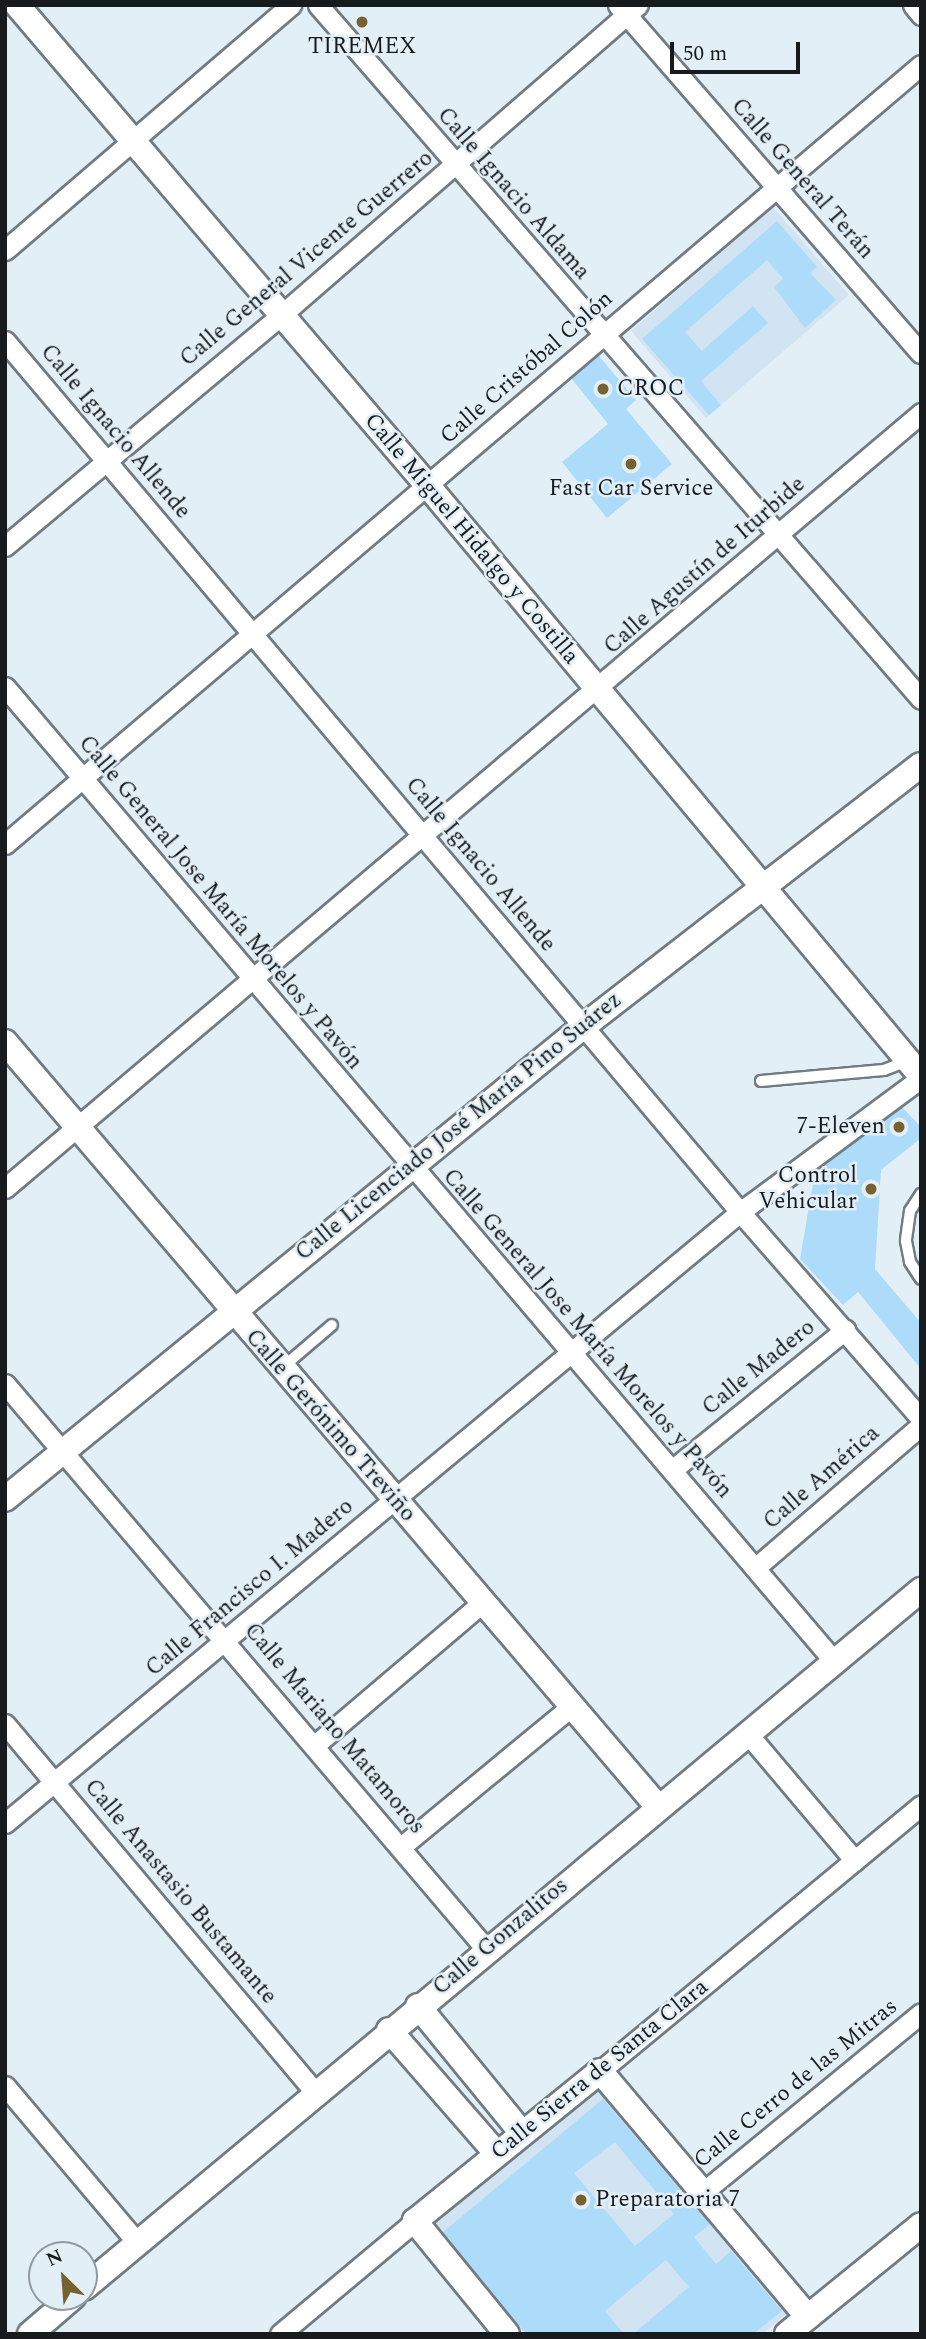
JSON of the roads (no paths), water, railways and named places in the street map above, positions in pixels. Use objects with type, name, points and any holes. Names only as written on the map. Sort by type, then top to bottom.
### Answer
[{"type":"street","name":"Calle Miguel Hidalgo y Costilla","points":[[17,5],[428,486],[917,1072]]},
{"type":"street","points":[[5,250],[291,5]]},
{"type":"street","name":"Calle Ignacio Aldama","points":[[318,5],[776,537],[921,699]]},
{"type":"street","points":[[912,5],[921,15]]},
{"type":"street","name":"Calle General Vicente Guerrero","points":[[5,546],[280,316],[455,164],[628,8]]},
{"type":"street","name":"Calle General Terán","points":[[628,8],[777,187],[921,353]]},
{"type":"street","name":"Calle Cristóbal Colón","points":[[5,844],[921,65]]},
{"type":"street","name":"Calle Ignacio Allende","points":[[5,341],[740,1213],[921,1419]]},
{"type":"street","name":"Calle Agustín de Iturbide","points":[[5,1188],[421,833],[598,690],[921,414]]},
{"type":"street","name":"Calle General Jose María Morelos y Pavón","points":[[5,687],[834,1661]]},
{"type":"street","name":"Calle Licenciado José María Pino Suárez","points":[[5,1499],[231,1311],[584,1026],[921,765]]},
{"type":"street","name":"Calle Gerónimo Treviño","points":[[5,1042],[231,1311],[659,1808]]},
{"type":"street","name":"Calle Francisco I. Madero","points":[[5,1823],[740,1213],[917,1072]]},
{"type":"street","name":"Calle Madero","points":[[672,1470],[845,1330]]},
{"type":"street","name":"Calle Mariano Matamoros","points":[[5,1384],[227,1640],[486,1949]]},
{"type":"street","name":"Calle América","points":[[755,1568],[921,1425]]},
{"type":"street","name":"Calle Gonzalitos","points":[[98,2276],[486,1949],[921,1590]]},
{"type":"street","points":[[315,1745],[483,1602]]},
{"type":"street","points":[[402,1846],[572,1706]]},
{"type":"street","name":"Calle Anastasio Bustamante","points":[[5,1724],[315,2092]]},
{"type":"street","points":[[747,1733],[855,1861]]},
{"type":"street","name":"Calle Sierra de Santa Clara","points":[[280,2334],[921,1805]]},
{"type":"street","points":[[418,2006],[522,2133]]},
{"type":"street","name":"Calle Cerro de las Mitras","points":[[702,2193],[921,2013]]},
{"type":"street","points":[[389,2030],[497,2154]]},
{"type":"street","points":[[600,2071],[808,2317]]},
{"type":"street","points":[[5,2086],[137,2242]]},
{"type":"street","points":[[415,2221],[507,2334]]},
{"type":"street","points":[[787,2334],[921,2225]]},
{"type":"street","points":[[30,2334],[57,2311]]},
{"type":"lane","points":[[761,1082],[878,1071],[917,1072]]},
{"type":"lane","points":[[921,1194],[910,1211],[906,1241],[910,1262],[921,1279]]},
{"type":"lane","points":[[281,1368],[332,1325]]},
{"type":"place","name":"TIREMEX","points":[[362,22]]},
{"type":"place","name":"CROC","points":[[603,389]]},
{"type":"place","name":"Fast Car Service","points":[[631,464]]},
{"type":"place","name":"7-Eleven","points":[[899,1127]]},
{"type":"place","name":"Control Vehicular","points":[[871,1189]]},
{"type":"place","name":"Preparatoria 7","points":[[581,2200]]}]
